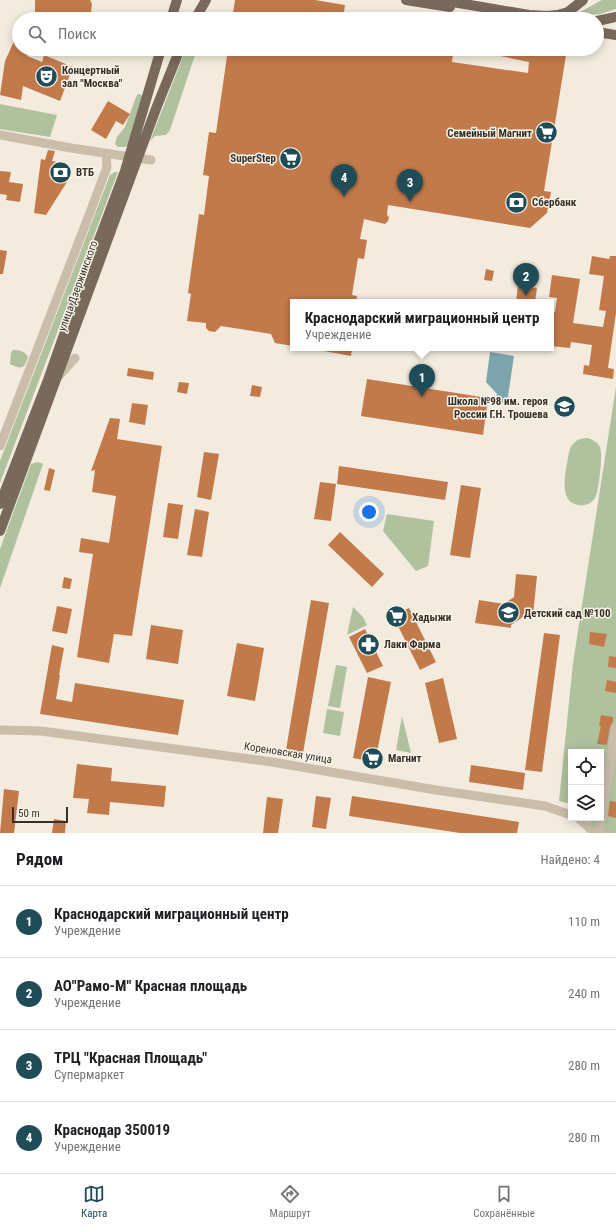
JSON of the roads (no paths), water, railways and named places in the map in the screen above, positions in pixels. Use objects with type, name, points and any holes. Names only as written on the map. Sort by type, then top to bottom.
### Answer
[{"type":"main road","points":[[174,12],[176,0]]},
{"type":"main road","points":[[194,12],[197,0]]},
{"type":"main road","points":[[199,12],[206,0]]},
{"type":"main road","points":[[406,0],[479,12]]},
{"type":"main road","points":[[441,0],[511,12]]},
{"type":"main road","points":[[568,12],[583,0]]},
{"type":"main road","points":[[604,20],[616,18]]},
{"type":"main road","points":[[604,33],[616,35]]},
{"type":"main road","name":"улица Дзержинского","points":[[0,531],[57,378],[134,158],[159,56]]},
{"type":"main road","name":"улица Дзержинского","points":[[0,504],[48,380],[72,309],[177,56]]},
{"type":"street","points":[[0,135],[106,154],[151,160]]},
{"type":"street","name":"улица Дзержинского","points":[[0,446],[89,215],[106,167],[106,154]]},
{"type":"street","points":[[57,378],[75,358]]},
{"type":"street","points":[[599,833],[616,727]]},
{"type":"street","name":"Кореновская улица","points":[[0,730],[49,732],[272,762],[436,790],[545,806],[568,813]]},
{"type":"street","points":[[581,821],[595,833]]},
{"type":"water","points":[[490,352],[514,356],[507,403],[495,402],[497,394],[486,382]]},
{"type":"place","name":"Концертный зал \"Москва\"","points":[[47,76]]},
{"type":"place","name":"Семейный Магнит","points":[[547,133]]},
{"type":"place","name":"SuperStep","points":[[291,158]]},
{"type":"place","name":"ВТБ","points":[[60,172]]},
{"type":"place","name":"Краснодар 350019","points":[[344,197]]},
{"type":"place","name":"ТРЦ \"Красная Площадь\"","points":[[410,202]]},
{"type":"place","name":"Сбербанк","points":[[517,202]]},
{"type":"place","name":"АО\"Рамо-М\" Красная площадь","points":[[526,296]]},
{"type":"place","name":"Краснодарский миграционный центр","points":[[422,397]]},
{"type":"place","name":"Школа №98 им. героя России Г.Н. Трошева","points":[[564,407]]},
{"type":"place","name":"Детский сад №100","points":[[509,613]]},
{"type":"place","name":"Хадыжи","points":[[396,617]]},
{"type":"place","name":"Лаки Фарма","points":[[369,644]]},
{"type":"place","name":"Магнит","points":[[373,758]]}]
